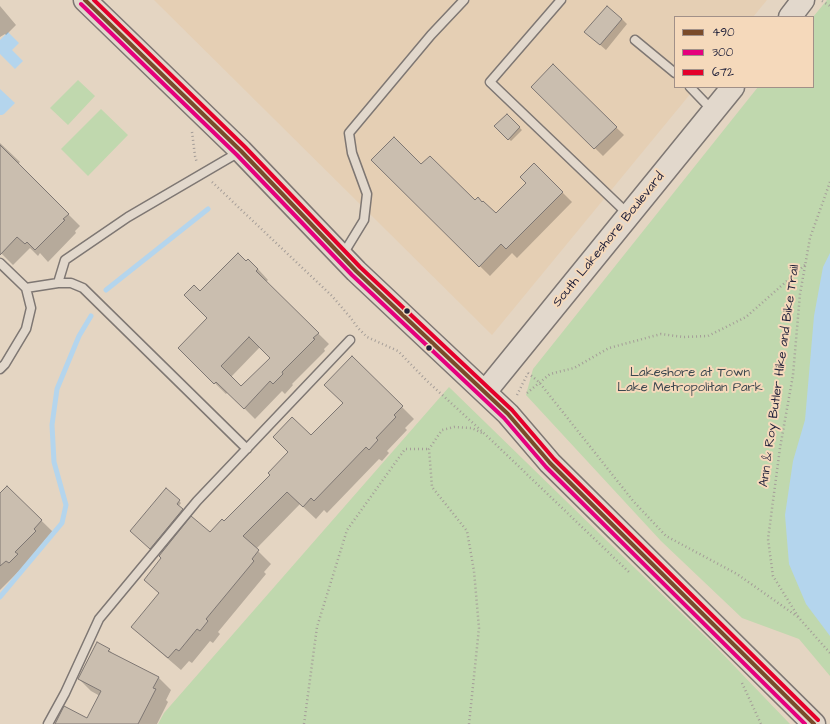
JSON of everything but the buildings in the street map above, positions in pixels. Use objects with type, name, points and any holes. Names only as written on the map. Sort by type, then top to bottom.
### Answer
[{"type":"main road","points":[[85,0],[241,152],[342,257],[508,414],[550,463],[814,724]]},
{"type":"main road","points":[[791,16],[812,1]]},
{"type":"main road","name":"South Lakeshore Boulevard","points":[[485,392],[732,88]]},
{"type":"lane","points":[[342,257],[364,220],[367,194],[352,153],[349,133],[431,35],[464,0]]},
{"type":"lane","points":[[561,0],[490,82],[629,215]]},
{"type":"lane","points":[[635,40],[674,72]]},
{"type":"lane","points":[[691,88],[714,111]]},
{"type":"lane","points":[[58,283],[65,260],[128,217],[241,152]]},
{"type":"lane","points":[[0,263],[26,288],[31,308],[26,329],[5,364],[0,369]]},
{"type":"lane","points":[[26,288],[58,283],[71,283],[83,288],[247,449]]},
{"type":"lane","points":[[48,724],[65,693],[99,619],[196,501],[350,340]]},
{"type":"path","points":[[812,1],[830,6]]},
{"type":"path","points":[[203,174],[332,296],[367,337],[398,352],[634,576]]},
{"type":"path","name":"Ann & Roy Butler Hike and Bike Trail","points":[[830,182],[810,238],[805,264],[800,294],[793,375],[780,448],[768,539],[773,576],[799,618],[830,653]]},
{"type":"path","points":[[527,394],[550,374],[574,368],[609,348],[661,334],[683,337],[708,336],[746,317],[805,264]]},
{"type":"path","points":[[508,414],[528,373],[539,382],[634,502],[666,536],[737,574],[799,618]]},
{"type":"path","points":[[469,724],[479,628],[474,571],[467,531],[432,487],[429,449],[442,430],[454,426],[472,428],[486,434]]},
{"type":"path","points":[[304,724],[317,627],[347,530],[405,449],[429,449]]},
{"type":"path","points":[[741,681],[746,687],[761,724]]},
{"type":"shaded area","points":[[154,0],[767,0],[754,16],[674,16],[674,88],[695,88],[492,335]]},
{"type":"green space","name":"Lakeshore at Town Lake Metropolitan Park","points":[[827,0],[830,0],[830,676],[799,639],[742,618],[661,541],[526,395],[533,369],[757,88],[814,88],[814,16]]},
{"type":"green space","points":[[78,80],[95,96],[68,125],[50,108]]},
{"type":"green space","points":[[101,109],[128,135],[88,176],[61,149]]},
{"type":"green space","points":[[449,387],[714,645],[790,724],[158,724],[164,713]]},
{"type":"water","points":[[8,32],[19,43],[12,50],[23,61],[15,69],[0,54],[0,40]]},
{"type":"water","points":[[0,89],[15,103],[2,115],[0,115]]},
{"type":"water","points":[[830,253],[830,636],[806,604],[789,564],[785,515],[793,461],[805,420],[814,316],[823,267]]},
{"type":"waterway","points":[[106,290],[208,209]]},
{"type":"waterway","points":[[0,597],[62,523],[66,505],[54,462],[52,425],[57,389],[79,336],[91,316]]},
{"type":"transit line","name":"490","points":[[85,0],[241,151],[356,271],[508,414],[550,463],[814,724]]},
{"type":"transit line","name":"672","points":[[94,0],[245,147],[360,267],[512,410],[554,459],[818,720]]},
{"type":"transit line","name":"300","points":[[81,4],[237,155],[352,275],[504,418],[546,467],[805,724]]}]
